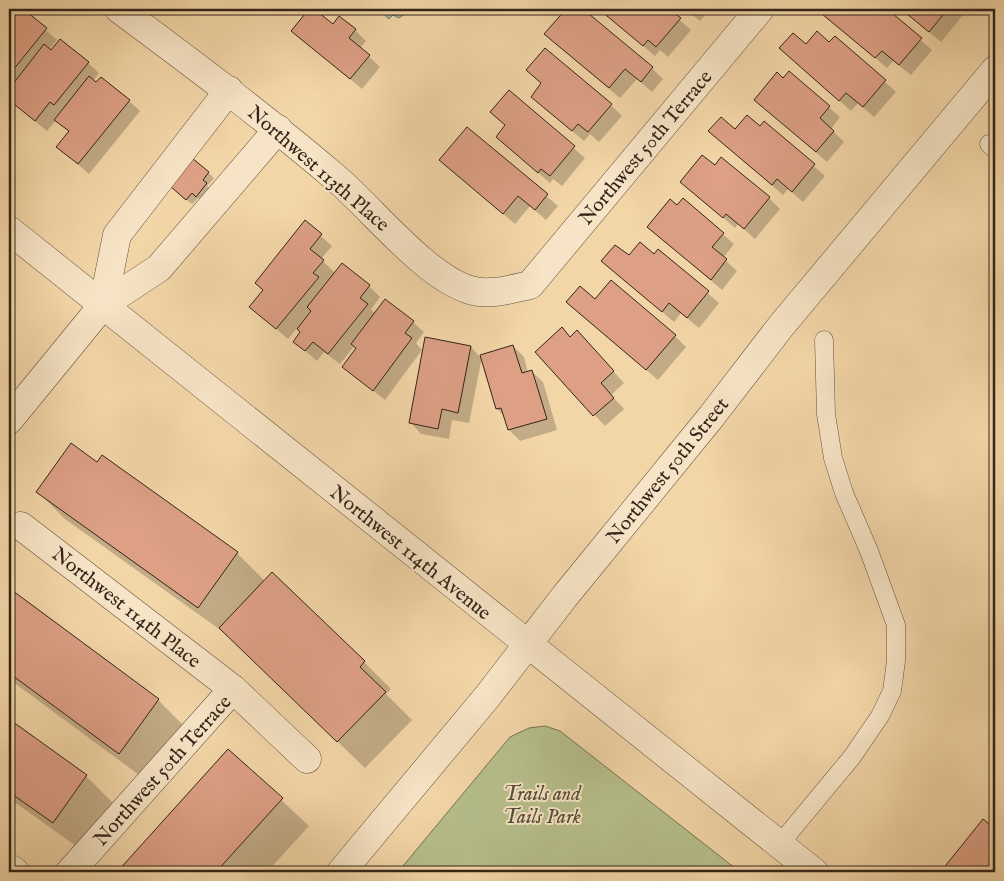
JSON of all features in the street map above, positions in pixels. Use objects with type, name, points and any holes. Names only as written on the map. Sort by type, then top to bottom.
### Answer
[{"type":"street","name":"Northwest 113th Place","points":[[119,9],[229,90],[278,129],[339,180],[434,271],[471,290],[501,292],[530,285]]},
{"type":"street","name":"Northwest 50th Terrace","points":[[530,285],[760,9]]},
{"type":"street","name":"Northwest 50th Street","points":[[341,872],[486,697],[781,326],[995,70]]},
{"type":"street","points":[[103,305],[117,235],[229,90]]},
{"type":"street","points":[[9,420],[103,305],[159,268],[278,129]]},
{"type":"street","name":"Northwest 114th Avenue","points":[[9,230],[814,872]]},
{"type":"street","name":"Northwest 114th Place","points":[[21,526],[233,689],[307,759]]},
{"type":"street","name":"Northwest 50th Terrace","points":[[70,872],[233,689]]},
{"type":"street","points":[[9,868],[15,872]]},
{"type":"lane","points":[[779,845],[852,757],[880,716],[892,691],[896,660],[896,625],[869,551],[844,493],[833,458],[826,414],[824,340]]},
{"type":"green space","name":"Trails and Tails Park","points":[[545,726],[560,731],[740,872],[398,872],[510,737],[529,728]]},
{"type":"shaded area","points":[[378,9],[412,9],[399,18],[393,15],[389,19]]},
{"type":"building","points":[[13,9],[23,9],[47,28],[9,75],[9,14]]},
{"type":"building","points":[[309,9],[314,9],[333,24],[339,16],[356,29],[349,38],[370,55],[350,79],[291,31]]},
{"type":"building","points":[[566,9],[583,9],[653,67],[641,82],[625,69],[609,88],[544,34]]},
{"type":"building","points":[[603,9],[669,9],[681,18],[656,47],[648,40],[643,46],[601,11]]},
{"type":"building","points":[[816,9],[887,9],[922,38],[899,65],[882,51],[875,58]]},
{"type":"building","points":[[901,9],[948,9],[929,32]]},
{"type":"building","points":[[817,31],[829,42],[835,36],[886,80],[863,107],[846,93],[839,101],[779,48],[793,33],[806,44]]},
{"type":"building","points":[[60,39],[89,62],[54,105],[50,102],[35,121],[9,100],[9,89],[44,44],[51,50]]},
{"type":"building","points":[[545,48],[612,104],[588,132],[578,124],[572,131],[531,97],[541,83],[526,70]]},
{"type":"building","points":[[789,71],[830,106],[820,118],[834,131],[816,152],[754,100],[777,72],[783,78]]},
{"type":"building","points":[[89,76],[96,82],[101,77],[130,100],[78,164],[56,147],[69,131],[54,120]]},
{"type":"building","points":[[509,90],[575,146],[550,176],[541,169],[538,173],[496,137],[505,125],[490,112]]},
{"type":"building","points":[[747,115],[760,126],[764,121],[815,164],[792,192],[777,179],[772,185],[708,131],[721,117],[735,129]]},
{"type":"building","points":[[467,127],[548,194],[535,210],[518,196],[503,214],[439,160]]},
{"type":"building","points":[[702,155],[715,165],[721,157],[770,197],[744,229],[726,214],[723,218],[680,182]]},
{"type":"building","points":[[192,158],[209,172],[203,180],[207,183],[196,197],[192,193],[186,200],[170,186]]},
{"type":"building","points":[[683,198],[724,233],[712,247],[727,259],[711,280],[647,227],[670,199],[677,205]]},
{"type":"building","points":[[305,220],[322,234],[310,249],[324,260],[313,273],[319,277],[276,329],[249,307],[263,290],[255,283]]},
{"type":"building","points":[[640,242],[654,254],[658,249],[709,291],[687,318],[669,303],[662,312],[601,261],[615,245],[629,255]]},
{"type":"building","points":[[342,263],[370,285],[360,298],[368,304],[328,354],[313,342],[305,351],[293,342],[300,332],[297,329],[311,311],[307,307]]},
{"type":"building","points":[[611,280],[676,335],[646,370],[566,302],[580,286],[595,299]]},
{"type":"building","points":[[385,299],[414,321],[405,333],[412,338],[373,391],[342,367],[356,348],[351,344]]},
{"type":"building","points":[[562,327],[570,337],[577,330],[614,371],[601,383],[614,398],[593,416],[535,352]]},
{"type":"building","points":[[425,337],[471,346],[458,413],[442,409],[438,429],[409,423]]},
{"type":"building","points":[[513,345],[522,373],[532,370],[547,419],[508,430],[501,408],[496,409],[480,355]]},
{"type":"building","points":[[71,443],[97,462],[102,455],[238,552],[198,608],[36,492]]},
{"type":"building","points":[[272,572],[365,661],[360,667],[386,692],[337,742],[219,628]]},
{"type":"building","points":[[9,588],[159,699],[119,754],[9,673]]},
{"type":"building","points":[[9,719],[87,775],[53,823],[9,792]]},
{"type":"building","points":[[228,749],[283,798],[216,872],[117,872]]},
{"type":"building","points":[[983,819],[995,829],[995,872],[945,872],[942,870]]}]
